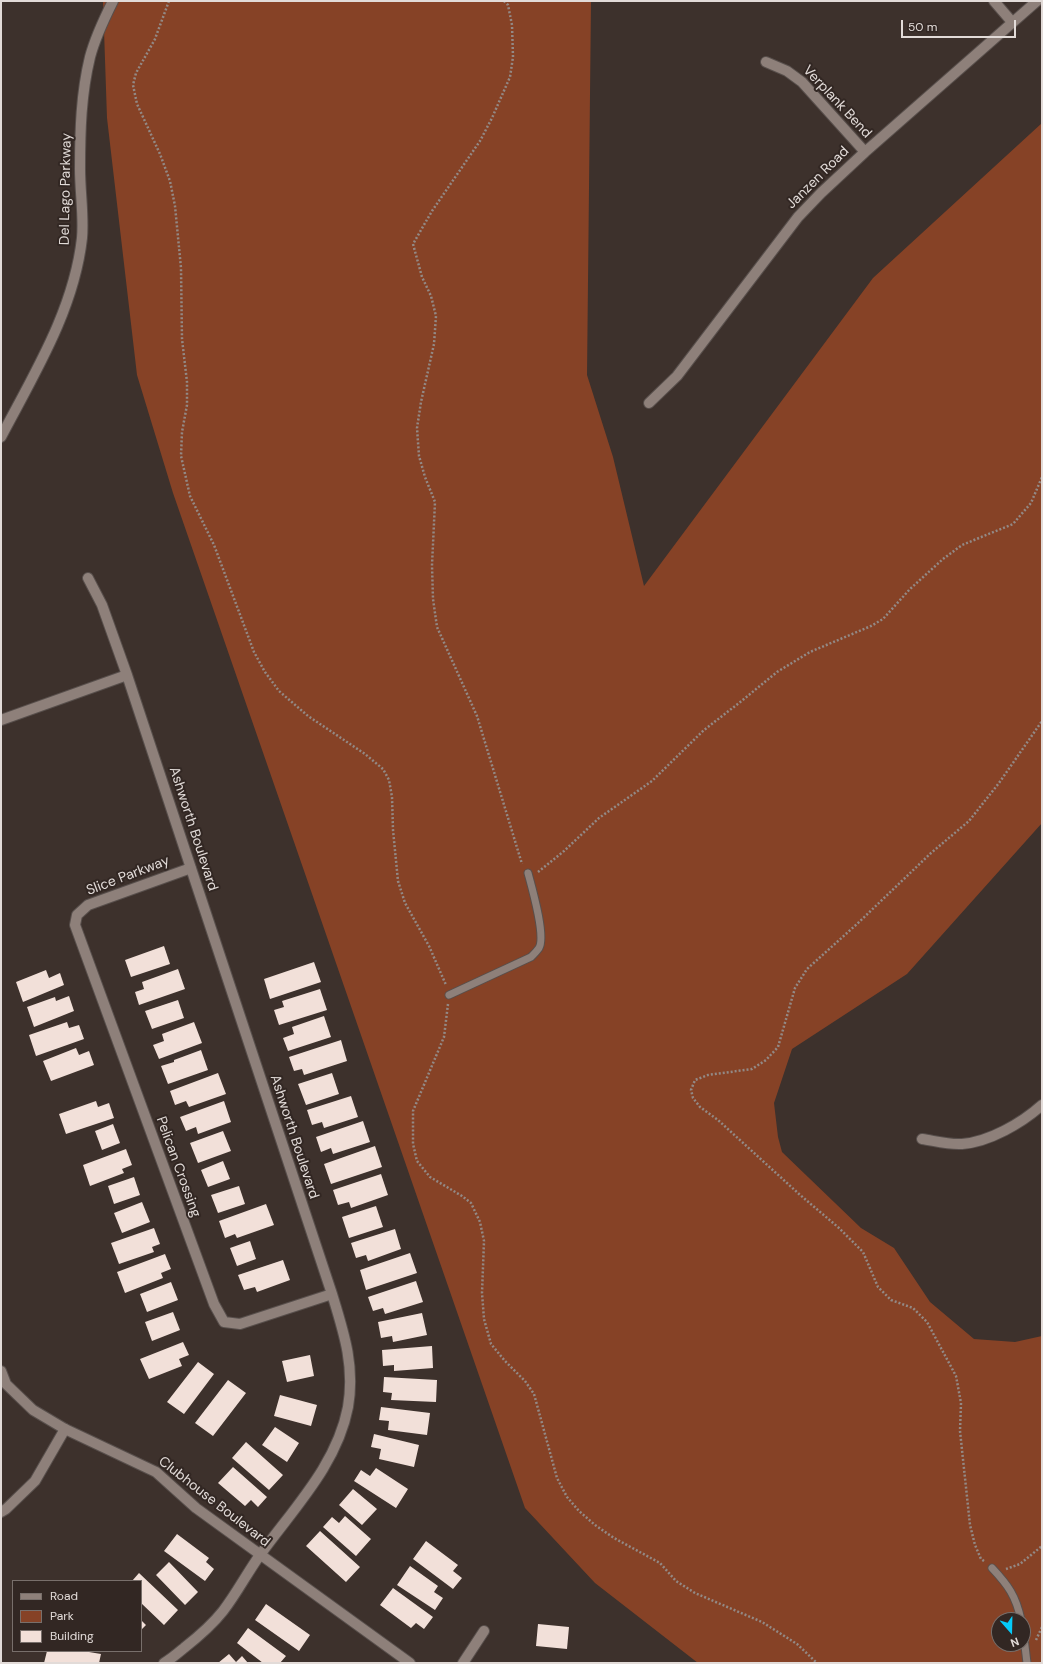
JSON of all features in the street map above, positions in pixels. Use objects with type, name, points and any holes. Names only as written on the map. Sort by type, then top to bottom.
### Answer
[{"type":"street","name":"Del Lago Parkway","points":[[1,437],[61,318],[76,273],[82,238],[80,167],[83,91],[90,56],[97,34],[113,1]]},
{"type":"street","points":[[994,1],[1012,22]]},
{"type":"street","name":"Janzen Road","points":[[649,403],[677,376],[798,217],[865,152],[1037,1]]},
{"type":"street","name":"Verplank Bend","points":[[766,62],[787,71],[802,82],[865,152]]},
{"type":"street","name":"Ashworth Boulevard","points":[[88,578],[102,605],[128,675],[332,1294],[345,1336],[349,1356],[351,1386],[344,1423],[323,1469],[299,1504],[260,1555],[223,1610],[200,1635],[164,1663]]},
{"type":"street","points":[[1,720],[128,675]]},
{"type":"street","name":"Slice Parkway","points":[[77,915],[88,905],[191,868]]},
{"type":"street","name":"Pelican Crossing","points":[[77,915],[75,925],[214,1304],[224,1322],[240,1324],[332,1294]]},
{"type":"street","points":[[922,1139],[952,1144],[964,1144],[1011,1128],[1032,1114],[1042,1105]]},
{"type":"street","name":"Clubhouse Boulevard","points":[[1,1371],[6,1384],[33,1410],[65,1429],[156,1472],[196,1508],[410,1663]]},
{"type":"street","points":[[1,1512],[35,1481],[65,1429]]},
{"type":"street","points":[[463,1663],[484,1631]]},
{"type":"lane","points":[[449,995],[531,957],[540,948],[542,939],[541,927],[528,873]]},
{"type":"lane","points":[[992,1568],[1005,1581],[1014,1597],[1019,1612]]},
{"type":"lane","points":[[1026,1652],[1027,1663]]},
{"type":"path","points":[[168,1],[155,39],[136,73],[133,85],[137,104],[160,154],[170,181],[176,213],[181,268],[182,339],[187,382],[181,456],[190,496],[214,545],[254,652],[265,672],[279,691],[308,716],[383,769],[389,780],[392,797],[393,830],[398,881],[405,903],[442,973],[449,995],[444,1037],[413,1111],[414,1144],[417,1161],[430,1176],[471,1203],[480,1222],[484,1241],[482,1293],[484,1319],[491,1344],[525,1381],[534,1394],[558,1478],[567,1497],[579,1511],[614,1538],[660,1563],[676,1581],[695,1593],[762,1622],[797,1644],[817,1663]]},
{"type":"path","points":[[504,1],[508,5],[512,25],[513,57],[510,78],[480,141],[444,192],[413,244],[422,277],[431,296],[436,316],[434,344],[421,402],[417,428],[419,456],[424,476],[435,502],[432,565],[433,599],[437,627],[477,716],[522,865],[528,873],[539,871],[564,851],[599,818],[652,781],[704,730],[750,695],[777,672],[810,652],[871,626],[883,619],[910,589],[943,559],[962,545],[1013,524],[1031,503],[1042,477]]},
{"type":"path","points":[[1042,721],[1000,782],[969,821],[931,853],[808,969],[795,988],[778,1047],[766,1060],[752,1069],[708,1075],[695,1080],[691,1090],[693,1098],[700,1107],[718,1120],[799,1194],[839,1228],[863,1252],[878,1287],[891,1300],[913,1308],[927,1322],[956,1376],[961,1403],[960,1431],[970,1525],[975,1545],[981,1559],[992,1568],[1004,1570],[1020,1564],[1042,1546]]},
{"type":"green space","points":[[103,1],[591,1],[587,375],[613,457],[644,586],[873,278],[1042,123],[1042,823],[907,974],[792,1049],[774,1103],[778,1137],[782,1152],[861,1228],[894,1248],[930,1302],[974,1339],[1015,1342],[1042,1336],[1042,1663],[698,1663],[595,1583],[525,1508],[173,493],[137,375],[107,118]]},
{"type":"building","points":[[164,946],[170,964],[131,977],[125,960]]},
{"type":"building","points":[[314,962],[321,982],[270,999],[264,979]]},
{"type":"building","points":[[178,969],[185,989],[139,1005],[135,992],[144,989],[142,982]]},
{"type":"building","points":[[46,970],[49,978],[60,973],[64,985],[23,1002],[16,982]]},
{"type":"building","points":[[320,989],[327,1010],[279,1025],[274,1010],[284,1007],[282,1001]]},
{"type":"building","points":[[69,996],[74,1011],[34,1027],[27,1007],[55,997],[56,1001]]},
{"type":"building","points":[[178,1000],[184,1018],[152,1029],[145,1011]]},
{"type":"building","points":[[324,1016],[331,1037],[288,1051],[283,1038],[294,1034],[292,1027]]},
{"type":"building","points":[[67,1022],[69,1028],[79,1025],[84,1039],[36,1056],[29,1035]]},
{"type":"building","points":[[194,1022],[202,1043],[159,1059],[153,1045],[164,1041],[162,1034]]},
{"type":"building","points":[[341,1040],[347,1061],[304,1075],[302,1069],[294,1071],[289,1057]]},
{"type":"building","points":[[76,1048],[79,1055],[89,1051],[94,1065],[51,1081],[43,1061]]},
{"type":"building","points":[[201,1050],[208,1070],[168,1084],[161,1066]]},
{"type":"building","points":[[218,1073],[226,1094],[189,1107],[186,1101],[175,1105],[170,1091]]},
{"type":"building","points":[[332,1073],[339,1094],[306,1105],[298,1084]]},
{"type":"building","points":[[351,1096],[358,1117],[324,1128],[322,1122],[312,1125],[307,1110]]},
{"type":"building","points":[[96,1101],[98,1107],[109,1103],[114,1118],[66,1134],[59,1114]]},
{"type":"building","points":[[224,1101],[231,1122],[198,1134],[196,1127],[186,1131],[180,1117]]},
{"type":"building","points":[[363,1121],[370,1142],[333,1154],[331,1148],[321,1152],[316,1137]]},
{"type":"building","points":[[113,1124],[120,1143],[102,1150],[95,1131]]},
{"type":"building","points":[[223,1131],[231,1151],[198,1163],[190,1143]]},
{"type":"building","points":[[375,1146],[382,1167],[331,1184],[324,1164]]},
{"type":"building","points":[[126,1149],[132,1165],[122,1169],[124,1173],[90,1186],[83,1165]]},
{"type":"building","points":[[223,1161],[230,1179],[208,1187],[201,1170]]},
{"type":"building","points":[[381,1174],[388,1195],[351,1208],[349,1202],[338,1205],[333,1190]]},
{"type":"building","points":[[134,1177],[140,1195],[114,1204],[108,1186]]},
{"type":"building","points":[[239,1186],[245,1204],[218,1213],[211,1195]]},
{"type":"building","points":[[142,1202],[150,1222],[122,1233],[114,1213]]},
{"type":"building","points":[[266,1204],[274,1225],[237,1238],[235,1234],[225,1238],[219,1221]]},
{"type":"building","points":[[376,1206],[383,1227],[349,1238],[342,1217]]},
{"type":"building","points":[[154,1228],[160,1244],[152,1247],[154,1252],[119,1264],[111,1243]]},
{"type":"building","points":[[395,1229],[401,1249],[368,1261],[366,1255],[356,1258],[351,1243]]},
{"type":"building","points":[[250,1241],[256,1259],[237,1266],[230,1248]]},
{"type":"building","points":[[410,1253],[417,1273],[366,1290],[360,1270]]},
{"type":"building","points":[[165,1254],[171,1269],[161,1273],[163,1278],[125,1293],[117,1272]]},
{"type":"building","points":[[283,1260],[290,1280],[257,1292],[255,1287],[244,1290],[238,1275]]},
{"type":"building","points":[[416,1281],[423,1302],[385,1314],[383,1308],[373,1311],[368,1297]]},
{"type":"building","points":[[171,1282],[178,1300],[147,1312],[140,1294]]},
{"type":"building","points":[[173,1312],[180,1330],[152,1341],[145,1322]]},
{"type":"building","points":[[422,1313],[427,1335],[393,1342],[392,1336],[381,1338],[378,1322]]},
{"type":"building","points":[[183,1342],[189,1355],[179,1359],[182,1366],[149,1379],[140,1359]]},
{"type":"building","points":[[432,1346],[433,1368],[394,1371],[394,1365],[383,1366],[382,1350]]},
{"type":"building","points":[[310,1355],[314,1376],[287,1382],[282,1361]]},
{"type":"building","points":[[198,1362],[214,1374],[184,1414],[167,1402]]},
{"type":"building","points":[[384,1377],[437,1380],[436,1402],[391,1400],[392,1393],[383,1392]]},
{"type":"building","points":[[228,1380],[246,1393],[213,1436],[195,1423]]},
{"type":"building","points":[[280,1395],[317,1405],[311,1426],[274,1416]]},
{"type":"building","points":[[381,1407],[430,1413],[427,1435],[388,1430],[389,1421],[379,1420]]},
{"type":"building","points":[[275,1427],[299,1443],[287,1462],[262,1445]]},
{"type":"building","points":[[374,1434],[419,1445],[414,1467],[379,1459],[381,1449],[371,1447]]},
{"type":"building","points":[[246,1442],[283,1475],[269,1490],[232,1458]]},
{"type":"building","points":[[233,1467],[267,1497],[258,1507],[251,1500],[245,1506],[218,1483]]},
{"type":"building","points":[[376,1468],[408,1489],[396,1508],[354,1481],[361,1470],[370,1476]]},
{"type":"building","points":[[353,1489],[377,1509],[362,1525],[339,1505]]},
{"type":"building","points":[[345,1516],[371,1539],[356,1556],[323,1527],[332,1517],[339,1523]]},
{"type":"building","points":[[320,1531],[360,1567],[346,1582],[306,1546]]},
{"type":"building","points":[[177,1534],[209,1558],[206,1562],[214,1569],[205,1581],[164,1551]]},
{"type":"building","points":[[426,1541],[458,1565],[453,1571],[462,1578],[453,1589],[413,1559]]},
{"type":"building","points":[[169,1562],[198,1592],[185,1605],[156,1575]]},
{"type":"building","points":[[410,1566],[438,1586],[434,1592],[443,1598],[435,1610],[397,1585]]},
{"type":"building","points":[[139,1573],[178,1610],[164,1625],[142,1604],[142,1580],[133,1580]]},
{"type":"building","points":[[393,1588],[433,1617],[424,1629],[416,1623],[411,1628],[380,1605]]},
{"type":"building","points":[[266,1604],[310,1635],[299,1651],[255,1620]]},
{"type":"building","points":[[142,1621],[146,1625],[142,1629]]},
{"type":"building","points":[[538,1624],[569,1627],[567,1649],[536,1646]]},
{"type":"building","points":[[248,1628],[286,1656],[280,1663],[263,1663],[237,1643]]},
{"type":"building","points":[[47,1652],[89,1652],[101,1654],[99,1663],[44,1663]]},
{"type":"building","points":[[229,1654],[236,1662],[242,1656],[248,1663],[218,1663]]}]
